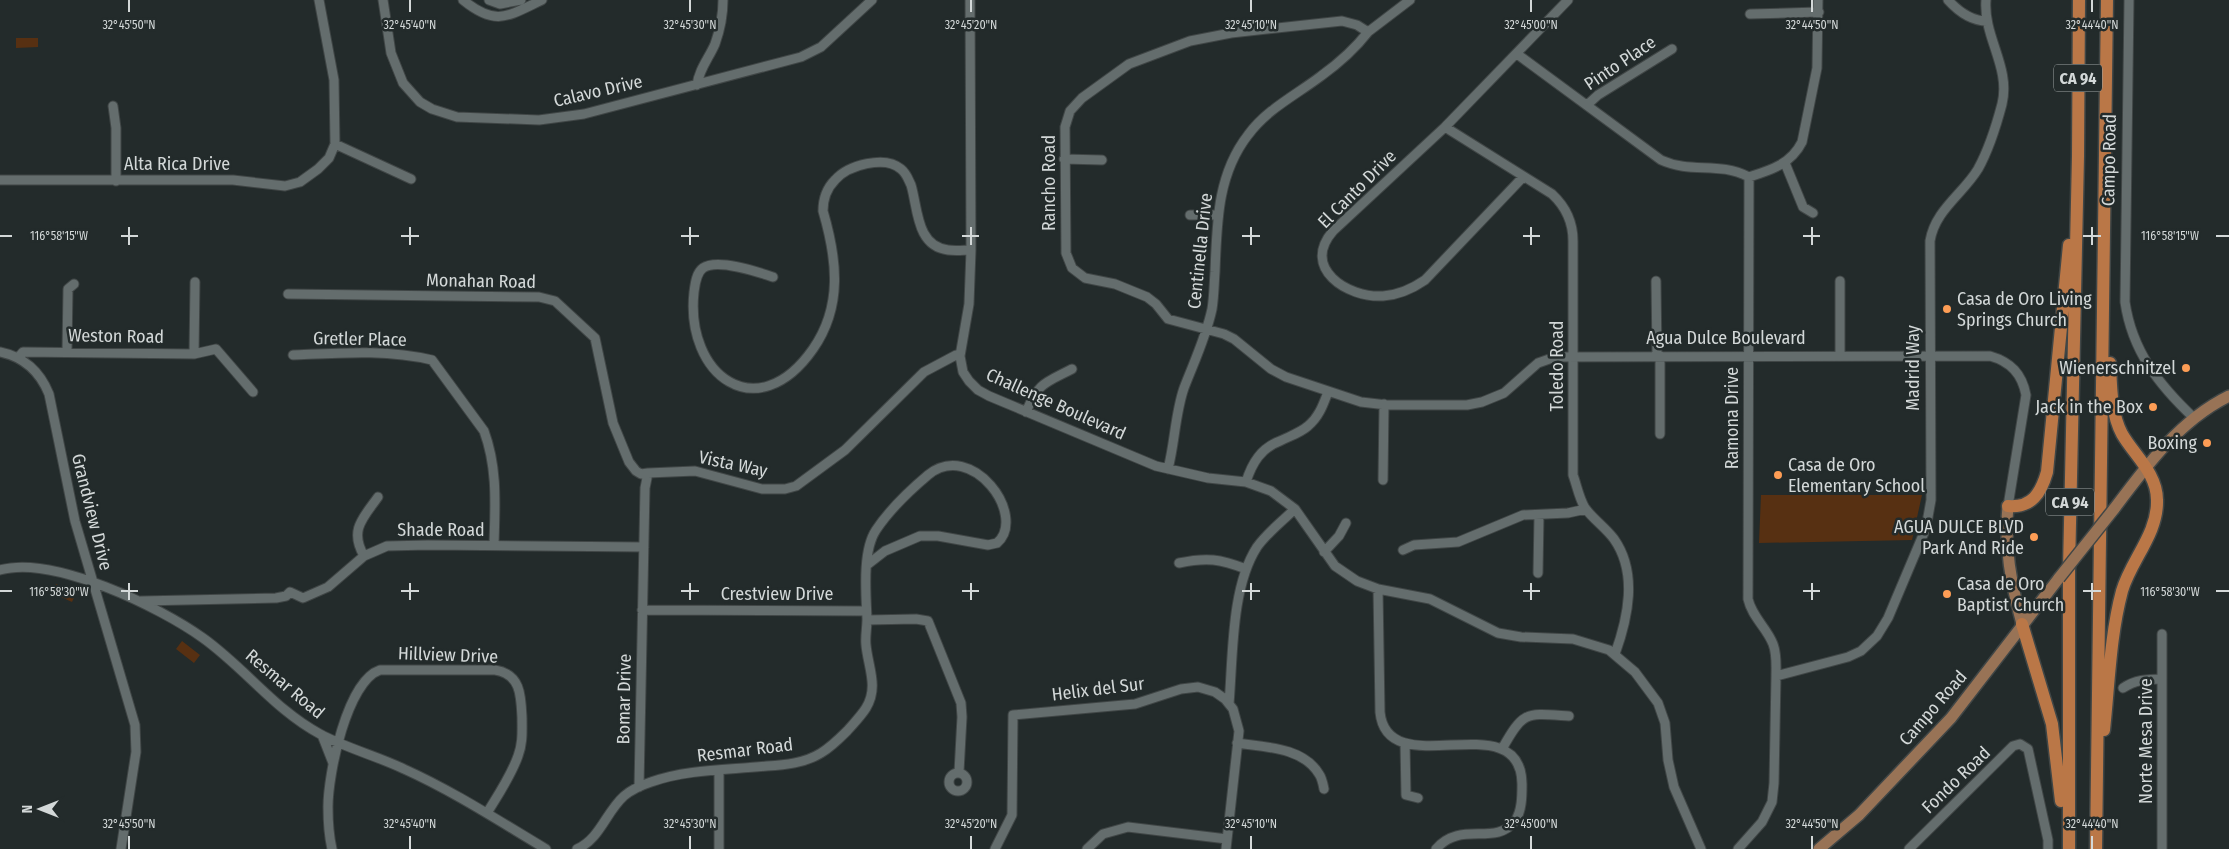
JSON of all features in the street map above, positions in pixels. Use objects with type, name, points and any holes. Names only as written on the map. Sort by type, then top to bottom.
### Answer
[{"type":"highway","name":"CA 94","points":[[2067,849],[2069,559],[2078,156],[2079,0]]},
{"type":"highway","name":"CA 94","points":[[2096,849],[2107,0]]},
{"type":"highway","points":[[2107,25],[2111,0]]},
{"type":"highway","points":[[2008,506],[2024,505],[2032,501],[2040,492],[2046,472],[2078,156]]},
{"type":"highway","points":[[2097,770],[2103,745],[2116,617],[2130,571],[2145,544],[2158,501],[2146,466],[2122,433],[2112,404],[2105,190]]},
{"type":"highway","points":[[2022,624],[2052,724],[2067,849]]},
{"type":"main road","name":"Campo Road","points":[[1819,849],[1859,815],[1951,718],[2146,466],[2194,418],[2229,396]]},
{"type":"main road","name":"Agua Dulce Boulevard","points":[[2008,506],[2006,531],[2008,569],[2022,624]]},
{"type":"street","points":[[319,0],[334,80],[335,144],[411,179]]},
{"type":"street","name":"Calavo Drive","points":[[383,0],[391,53],[403,83],[420,102],[445,114],[473,118],[555,119],[584,114],[801,58],[821,47],[872,0]]},
{"type":"street","points":[[463,0],[481,14],[496,17],[510,15],[542,0]]},
{"type":"street","points":[[489,0],[500,4],[521,0]]},
{"type":"street","points":[[697,85],[698,76],[714,45],[721,22],[723,0]]},
{"type":"street","points":[[960,356],[969,304],[971,250],[970,0]]},
{"type":"street","points":[[1368,32],[1410,0]]},
{"type":"street","name":"El Canto Drive","points":[[1523,177],[1425,280],[1412,288],[1398,294],[1375,296],[1355,292],[1333,281],[1324,265],[1325,244],[1330,235],[1445,127],[1568,0]]},
{"type":"street","points":[[1517,54],[1651,154],[1672,165],[1684,168],[1723,168],[1749,178],[1785,162],[1798,151],[1802,142],[1817,68],[1818,0]]},
{"type":"street","points":[[1948,0],[1964,14],[1980,21],[1987,21]]},
{"type":"street","name":"Madrid Way","points":[[1776,676],[1855,654],[1877,636],[1888,618],[1926,528],[1930,513],[1929,355],[1932,233],[1938,216],[1978,168],[2004,96],[2002,68],[1987,21],[1986,0]]},
{"type":"street","name":"Campo Road","points":[[2129,0],[2125,302],[2127,316],[2136,347],[2148,367],[2194,418]]},
{"type":"street","points":[[1750,14],[1819,12]]},
{"type":"street","name":"Rancho Road","points":[[1206,329],[1168,320],[1156,304],[1147,297],[1115,284],[1090,280],[1072,268],[1066,252],[1064,159],[1066,122],[1077,102],[1129,64],[1190,41],[1231,33],[1342,21],[1357,25],[1368,32]]},
{"type":"street","name":"Centinella Drive","points":[[1168,469],[1174,446],[1177,415],[1184,388],[1206,329],[1214,297],[1217,215],[1221,192],[1229,167],[1242,143],[1271,110],[1321,76],[1354,50],[1368,32]]},
{"type":"street","name":"Pinto Place","points":[[1587,106],[1598,95],[1672,48]]},
{"type":"street","points":[[113,106],[116,128],[116,181]]},
{"type":"street","name":"Toledo Road","points":[[1445,127],[1552,194],[1565,209],[1570,221],[1573,241],[1573,475],[1586,509],[1614,539],[1626,573],[1627,615],[1615,654]]},
{"type":"street","name":"Alta Rica Drive","points":[[0,180],[233,180],[290,185],[300,182],[318,169],[329,158],[335,144]]},
{"type":"street","points":[[1064,159],[1102,160]]},
{"type":"street","points":[[773,277],[750,269],[710,265],[698,272],[695,283],[693,319],[700,347],[717,372],[732,384],[744,388],[761,389],[782,380],[806,359],[823,332],[834,302],[836,280],[833,248],[823,205],[829,188],[842,174],[874,162],[884,162],[898,167],[907,176],[923,232],[933,243],[947,250],[971,250]]},
{"type":"street","points":[[1785,162],[1804,207],[1813,213]]},
{"type":"street","name":"Ramona Drive","points":[[1738,849],[1762,822],[1772,802],[1776,676],[1773,643],[1753,613],[1748,599],[1749,178]]},
{"type":"street","points":[[1190,215],[1217,215]]},
{"type":"street","points":[[1656,281],[1660,434]]},
{"type":"street","points":[[1840,281],[1840,356]]},
{"type":"street","points":[[194,354],[195,282]]},
{"type":"street","points":[[67,351],[68,288],[74,284]]},
{"type":"street","name":"Monahan Road","points":[[288,294],[538,297],[555,301],[595,338],[613,423],[630,462],[636,471],[648,473]]},
{"type":"street","name":"Agua Dulce Boulevard","points":[[1206,329],[1234,339],[1271,370],[1286,377],[1361,402],[1384,404],[1467,404],[1482,402],[1504,393],[1538,363],[1555,357],[1748,355],[1990,356],[2006,362],[2020,376],[2025,388],[2025,401],[2008,506]]},
{"type":"street","name":"Weston Road","points":[[18,358],[23,352],[67,351],[194,354],[216,349],[253,392]]},
{"type":"street","name":"Grandview Drive","points":[[0,352],[18,358],[35,371],[49,394],[75,521],[135,725],[136,752],[121,849]]},
{"type":"street","name":"Gretler Place","points":[[293,355],[388,353],[407,354],[432,360],[488,440],[495,475],[494,545]]},
{"type":"street","name":"Vista Way","points":[[648,473],[695,471],[762,488],[785,489],[796,486],[845,450],[924,372],[956,355],[960,356]]},
{"type":"street","name":"Challenge Boulevard","points":[[960,356],[966,376],[978,390],[1026,412],[1168,469],[1208,478],[1246,482],[1271,491],[1294,509],[1306,523],[1335,566],[1357,581],[1378,589],[1430,599],[1498,633],[1573,639],[1599,646],[1615,654],[1636,672],[1652,692],[1661,709],[1672,779],[1697,848]]},
{"type":"street","points":[[1026,412],[1040,386],[1072,369]]},
{"type":"street","points":[[1246,482],[1251,468],[1262,452],[1273,444],[1298,433],[1310,425],[1322,408],[1328,392]]},
{"type":"street","points":[[1383,480],[1384,404]]},
{"type":"street","points":[[867,565],[885,551],[920,536],[938,536],[988,545],[997,543],[1003,534],[1003,503],[997,491],[976,473],[962,465],[947,466],[933,471],[906,494],[875,530],[868,547],[867,565],[867,615]]},
{"type":"street","points":[[642,610],[645,488],[648,473]]},
{"type":"street","points":[[364,556],[358,545],[357,532],[360,522],[378,497]]},
{"type":"street","points":[[1226,849],[1239,731],[1237,718],[1229,704],[1239,598],[1246,568],[1262,541],[1294,509]]},
{"type":"street","points":[[1403,550],[1414,545],[1458,542],[1523,516],[1568,513],[1586,509]]},
{"type":"street","points":[[1538,573],[1539,515]]},
{"type":"street","points":[[1324,552],[1339,536],[1346,523]]},
{"type":"street","name":"Shade Road","points":[[137,601],[276,598],[286,596],[290,592],[303,598],[328,587],[364,556],[387,546],[644,547]]},
{"type":"street","points":[[1179,563],[1209,558],[1246,568]]},
{"type":"street","name":"Resmar Road","points":[[0,570],[10,567],[30,566],[61,572],[93,583],[164,614],[203,638],[276,702],[322,735],[404,769],[487,813],[546,849]]},
{"type":"street","points":[[1378,589],[1380,717],[1390,735],[1405,743],[1428,746],[1489,745],[1502,749],[1515,760],[1521,774],[1522,798],[1517,818],[1507,828],[1499,832],[1457,835],[1447,839],[1436,849]]},
{"type":"street","name":"Crestview Drive","points":[[642,610],[867,615],[928,621],[962,708],[959,772]]},
{"type":"street","name":"Bomar Drive","points":[[639,787],[642,610]]},
{"type":"street","name":"Resmar Road","points":[[577,849],[594,837],[625,794],[639,787],[664,778],[792,764],[819,755],[831,747],[861,715],[871,698],[873,682],[866,645],[867,615]]},
{"type":"street","name":"Norte Mesa Drive","points":[[2162,634],[2162,849]]},
{"type":"street","name":"Hillview Drive","points":[[332,849],[328,806],[333,764],[348,712],[360,685],[367,677],[388,669],[495,670],[504,672],[515,681],[520,690],[522,741],[515,764],[487,813]]},
{"type":"street","points":[[2122,688],[2132,682],[2162,679]]},
{"type":"street","name":"Helix del Sur","points":[[995,849],[1012,815],[1013,715],[1135,704],[1191,687],[1210,690],[1229,704]]},
{"type":"street","points":[[1502,749],[1516,724],[1526,716],[1538,714],[1569,716]]},
{"type":"street","points":[[322,735],[333,764]]},
{"type":"street","points":[[1237,743],[1287,751],[1302,758],[1319,773],[1324,789]]},
{"type":"street","points":[[1405,743],[1406,795],[1418,798]]},
{"type":"street","name":"Fondo Road","points":[[1909,849],[2013,746],[2022,744],[2028,749],[2048,840],[2048,849]]},
{"type":"street","points":[[719,771],[719,849]]},
{"type":"street","points":[[1086,849],[1103,834],[1128,827],[1227,839]]},
{"type":"shaded area","points":[[16,38],[38,38],[38,47],[16,48]]},
{"type":"shaded area","points":[[1761,495],[1922,495],[1912,540],[1759,543]]},
{"type":"shaded area","points":[[56,584],[76,593],[72,602],[52,593]]},
{"type":"shaded area","points":[[182,641],[200,655],[194,663],[176,649]]},
{"type":"place","name":"Casa de Oro Living Springs Church","points":[[1947,309]]},
{"type":"place","name":"Wienerschnitzel","points":[[2186,368]]},
{"type":"place","name":"Jack in the Box","points":[[2153,407]]},
{"type":"place","name":"Boxing","points":[[2207,443]]},
{"type":"place","name":"Casa de Oro Elementary School","points":[[1778,475]]},
{"type":"place","name":"AGUA DULCE BLVD Park And Ride","points":[[2034,537]]},
{"type":"place","name":"Casa de Oro Baptist Church","points":[[1947,594]]}]
